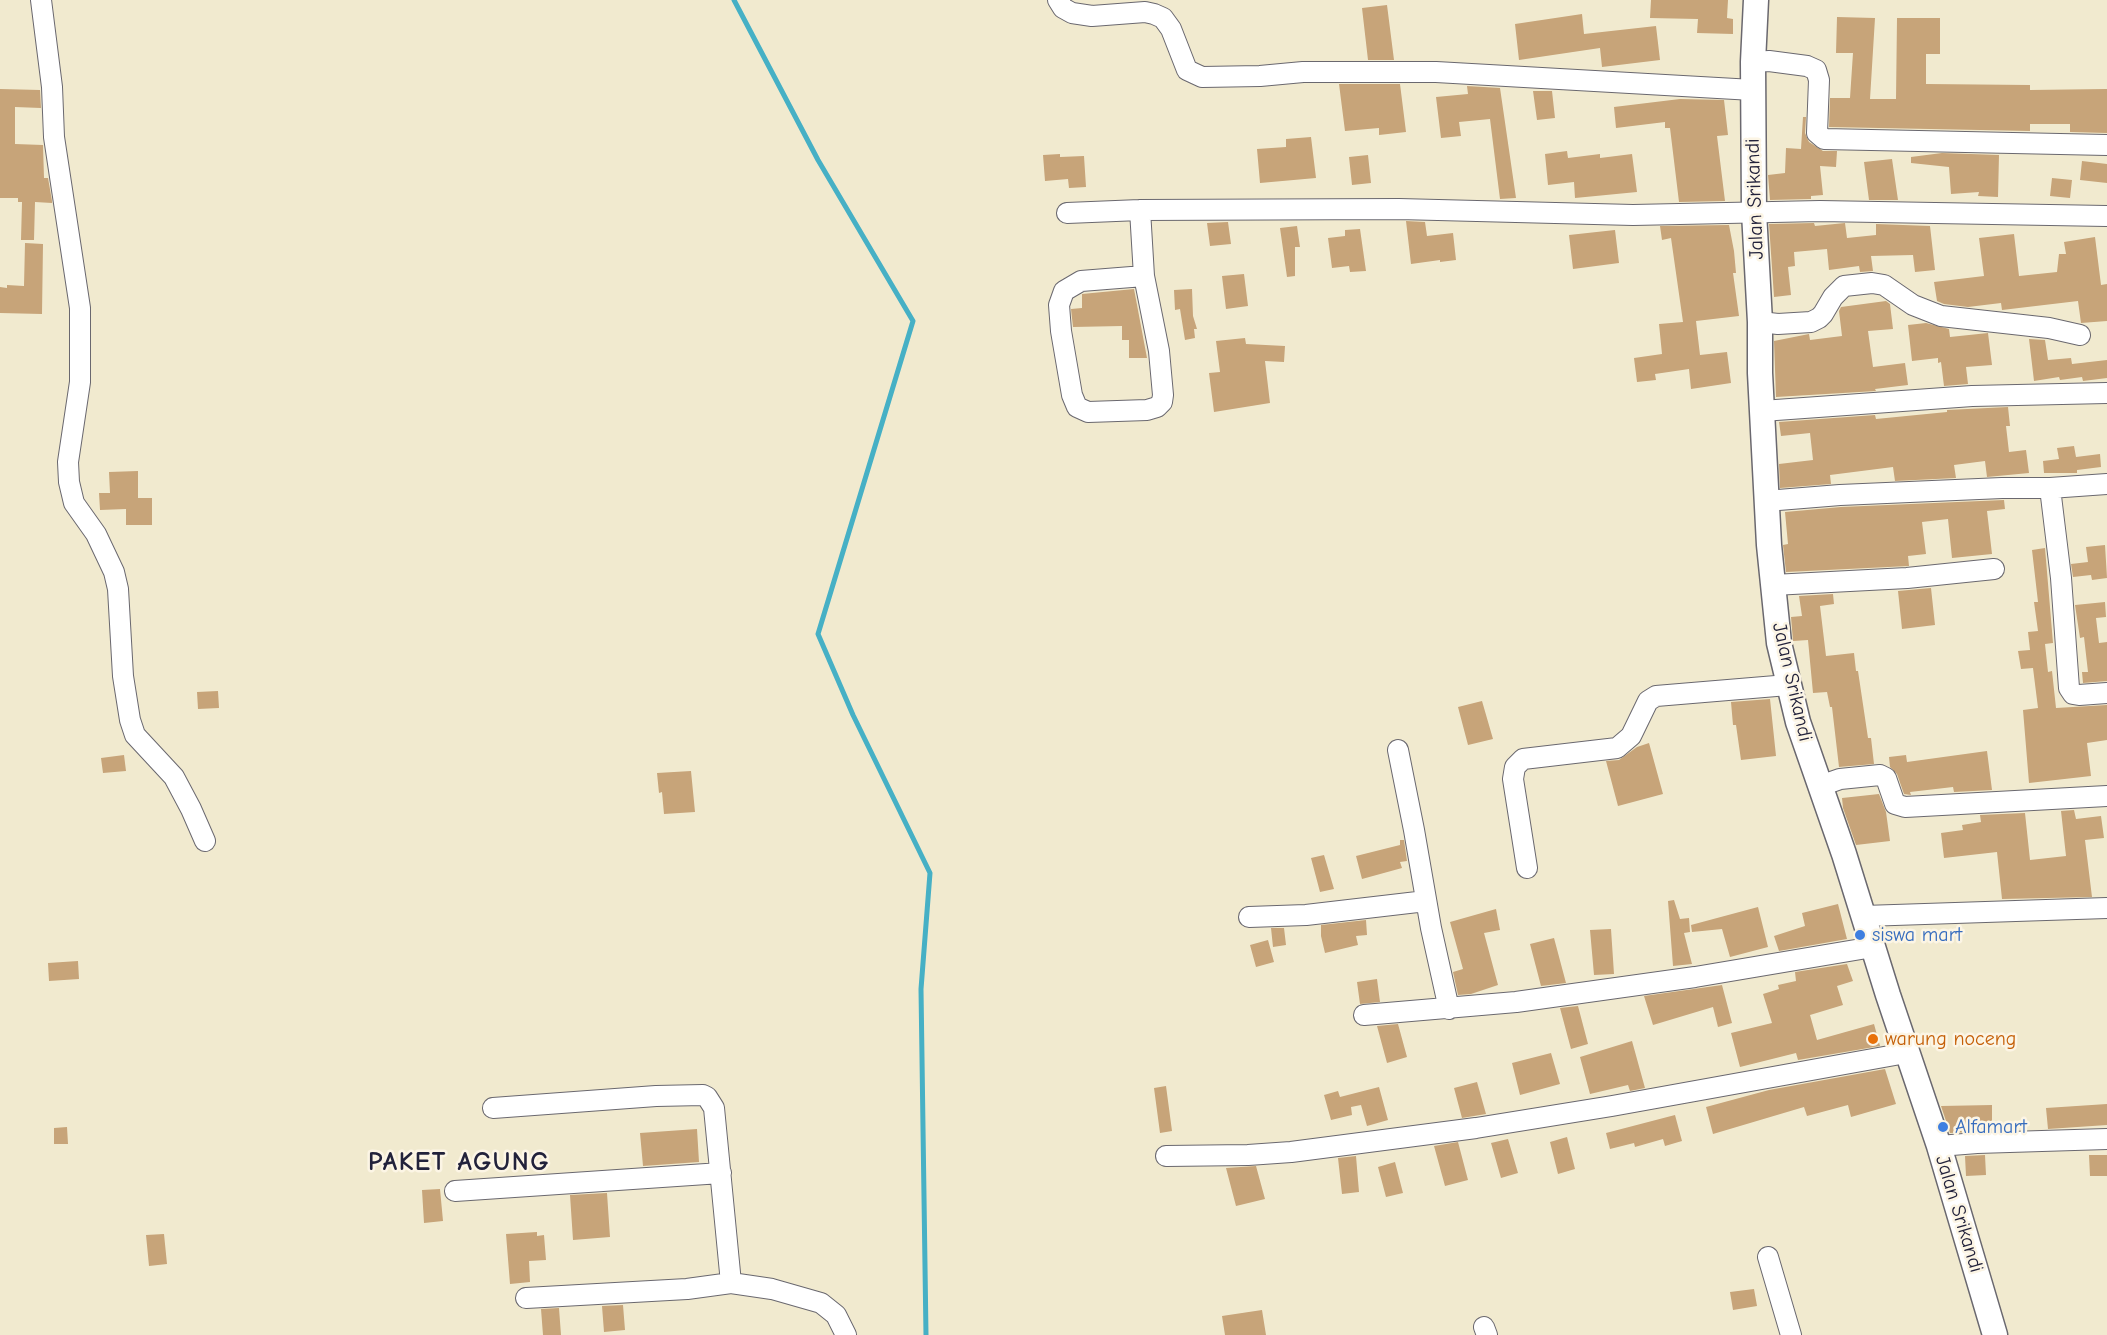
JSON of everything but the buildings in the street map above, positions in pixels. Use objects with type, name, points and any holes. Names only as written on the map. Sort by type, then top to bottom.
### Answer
[{"type":"street","points":[[41,0],[52,87],[54,137],[80,308],[80,382],[68,462],[69,482],[74,503],[96,534],[114,572],[118,589],[123,676],[130,720],[135,735],[174,777],[187,800],[204,841]]},
{"type":"street","points":[[1058,0],[1063,8],[1072,13],[1092,16],[1145,12],[1163,18],[1171,29],[1187,70],[1202,77],[1303,72],[1436,72],[1753,90]]},
{"type":"street","name":"Jalan Srikandi","points":[[1756,0],[1753,62],[1754,212],[1766,501],[1779,643],[1798,722],[1864,916],[1906,1053],[1939,1146],[1995,1335]]},
{"type":"street","points":[[1753,62],[1807,66],[1816,70],[1819,80],[1817,133],[1824,139],[2107,145]]},
{"type":"street","points":[[1068,213],[1140,210],[1399,209],[1633,215],[1754,212],[1938,212],[2107,216]]},
{"type":"street","points":[[1140,210],[1144,276],[1159,351],[1162,402],[1158,407],[1147,410],[1088,412],[1077,407],[1072,395],[1061,331],[1059,305],[1064,291],[1081,281],[1144,276]]},
{"type":"street","points":[[1760,322],[1778,324],[1811,322],[1823,314],[1833,297],[1844,286],[1872,283],[1884,285],[1913,305],[1941,316],[2049,328],[2080,335]]},
{"type":"street","points":[[1762,411],[1972,396],[2107,393]]},
{"type":"street","points":[[1766,501],[1840,495],[2107,484]]},
{"type":"street","points":[[2050,488],[2061,578],[2069,688],[2073,694],[2079,696],[2107,693]]},
{"type":"street","points":[[1773,585],[1907,578],[1994,569]]},
{"type":"street","points":[[1527,868],[1513,779],[1515,767],[1523,759],[1617,748],[1631,736],[1648,700],[1656,696],[1788,685]]},
{"type":"street","points":[[1398,750],[1437,961],[1449,1009]]},
{"type":"street","points":[[1820,786],[1840,779],[1880,775],[1886,778],[1894,804],[1905,807],[2107,796]]},
{"type":"street","points":[[1249,917],[1306,915],[1426,901]]},
{"type":"street","points":[[1864,916],[2107,908]]},
{"type":"street","points":[[1364,1015],[1516,1002],[1695,977],[1873,947]]},
{"type":"street","points":[[1166,1156],[1291,1152],[1476,1128],[1906,1053]]},
{"type":"street","points":[[493,1108],[656,1096],[703,1095],[710,1099],[714,1108],[731,1283]]},
{"type":"street","points":[[1939,1146],[2107,1139]]},
{"type":"street","points":[[454,1191],[721,1173]]},
{"type":"street","points":[[1768,1257],[1791,1335]]},
{"type":"street","points":[[526,1298],[676,1290],[731,1283],[772,1289],[821,1303],[836,1315],[846,1335]]},
{"type":"waterway","points":[[734,0],[818,160],[913,321],[818,634],[853,715],[930,873],[921,989],[926,1335]]},
{"type":"place","name":"siswa mart","points":[[1860,935]]},
{"type":"place","name":"warung noceng","points":[[1873,1039]]},
{"type":"place","name":"Alfamart","points":[[1943,1127]]},
{"type":"district","name":"PAKET AGUNG","points":[[459,1163]]}]
